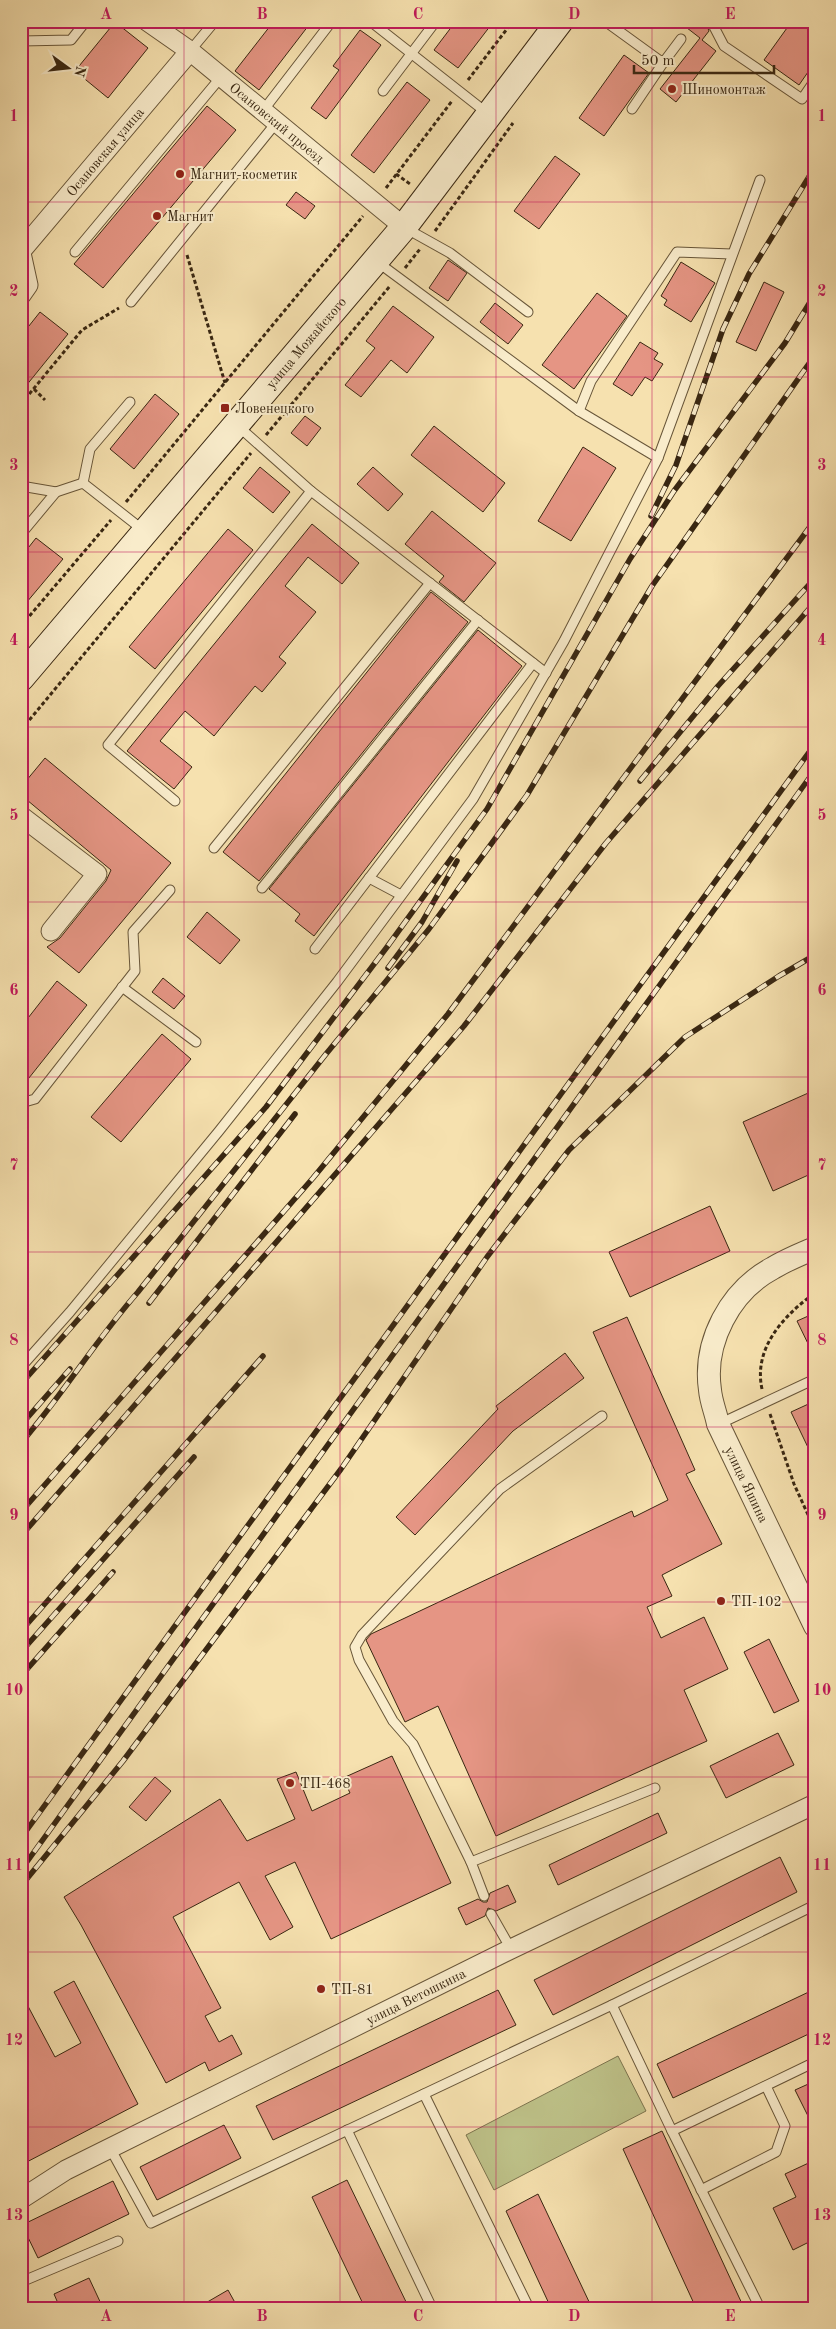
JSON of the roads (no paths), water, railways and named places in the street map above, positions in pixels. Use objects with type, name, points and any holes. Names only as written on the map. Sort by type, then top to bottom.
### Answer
[{"type":"main road","name":"улица Можайского","points":[[21,678],[404,227],[560,21]]},
{"type":"street","name":"Осановский проезд","points":[[147,21],[190,52],[404,227]]},
{"type":"street","name":"Осановская улица","points":[[21,294],[28,285],[21,252],[190,52]]},
{"type":"street","points":[[21,816],[97,874],[51,931]]},
{"type":"street","name":"улица Яшина","points":[[815,1248],[772,1268],[748,1285],[730,1307],[716,1334],[709,1362],[710,1390],[718,1424],[815,1626]]},
{"type":"street","name":"улица Ветошкина","points":[[21,2199],[66,2170],[110,2148],[511,1949],[815,1804]]},
{"type":"lane","points":[[21,41],[71,40],[86,21]]},
{"type":"lane","points":[[190,52],[215,21]]},
{"type":"lane","points":[[131,302],[182,239],[269,117],[332,21]]},
{"type":"lane","points":[[370,21],[489,115]]},
{"type":"lane","points":[[383,91],[436,21]]},
{"type":"lane","points":[[605,21],[663,64]]},
{"type":"lane","points":[[711,21],[724,46],[802,99],[815,80]]},
{"type":"lane","points":[[632,109],[681,38]]},
{"type":"lane","points":[[75,252],[221,77]]},
{"type":"lane","points":[[21,1366],[70,1312],[219,1131],[337,982],[473,799],[546,673],[658,458],[760,180]]},
{"type":"lane","points":[[404,227],[450,254],[528,312]]},
{"type":"lane","points":[[579,411],[591,381],[677,252],[732,254]]},
{"type":"lane","points":[[376,261],[579,411],[658,458]]},
{"type":"lane","points":[[83,483],[90,448],[130,402]]},
{"type":"lane","points":[[237,425],[311,491],[546,673]]},
{"type":"lane","points":[[21,486],[56,492],[83,483]]},
{"type":"lane","points":[[83,483],[145,532]]},
{"type":"lane","points":[[175,801],[108,745],[311,491]]},
{"type":"lane","points":[[21,534],[56,492]]},
{"type":"lane","points":[[214,848],[430,582]]},
{"type":"lane","points":[[262,888],[478,620]]},
{"type":"lane","points":[[315,949],[534,663]]},
{"type":"lane","points":[[369,878],[401,895]]},
{"type":"lane","points":[[21,1102],[35,1099],[135,971],[133,932],[170,890]]},
{"type":"lane","points":[[122,987],[196,1042]]},
{"type":"lane","points":[[718,1424],[815,1379]]},
{"type":"lane","points":[[484,1896],[472,1862],[412,1744],[393,1721],[359,1660],[356,1647],[362,1635],[500,1489],[602,1416]]},
{"type":"lane","points":[[472,1862],[655,1788]]},
{"type":"lane","points":[[110,2148],[151,2223],[612,2005],[815,1904]]},
{"type":"lane","points":[[491,1914],[511,1949]]},
{"type":"lane","points":[[612,2005],[760,2308]]},
{"type":"lane","points":[[672,2130],[815,2062]]},
{"type":"lane","points":[[701,2190],[776,2152],[785,2126],[766,2086]]},
{"type":"lane","points":[[424,2094],[528,2306],[518,2308]]},
{"type":"lane","points":[[347,2130],[432,2308]]},
{"type":"lane","points":[[21,2282],[118,2241]]},
{"type":"railway","points":[[651,516],[676,465],[723,329],[749,274],[815,167]]},
{"type":"railway","points":[[21,1384],[266,1107],[387,947],[487,809],[630,559],[674,491],[785,343],[815,294]]},
{"type":"railway","points":[[21,1443],[108,1329],[326,1054],[429,929],[527,795],[652,586],[815,355]]},
{"type":"railway","points":[[21,1512],[313,1178],[448,1014],[815,520]]},
{"type":"railway","points":[[640,781],[718,686],[815,578]]},
{"type":"railway","points":[[21,1536],[464,1026],[606,843],[815,602]]},
{"type":"railway","points":[[21,1838],[815,744]]},
{"type":"railway","points":[[21,1870],[815,770]]},
{"type":"railway","points":[[388,968],[422,922],[457,861]]},
{"type":"railway","points":[[21,1886],[123,1761],[341,1469],[487,1257],[569,1150],[685,1037],[815,955]]},
{"type":"railway","points":[[149,1303],[295,1114]]},
{"type":"railway","points":[[21,1631],[263,1356]]},
{"type":"railway","points":[[21,1425],[70,1369]]},
{"type":"railway","points":[[21,1652],[194,1457]]},
{"type":"railway","points":[[21,1676],[113,1572]]},
{"type":"place","name":"Шиномонтаж","points":[[672,89]]},
{"type":"place","name":"Магнит-косметик","points":[[180,174]]},
{"type":"place","name":"Магнит","points":[[157,216]]},
{"type":"place","name":"Ловенецкого","points":[[225,408]]},
{"type":"place","name":"ТП-102","points":[[721,1601]]},
{"type":"place","name":"ТП-468","points":[[290,1783]]},
{"type":"place","name":"ТП-81","points":[[321,1989]]}]
